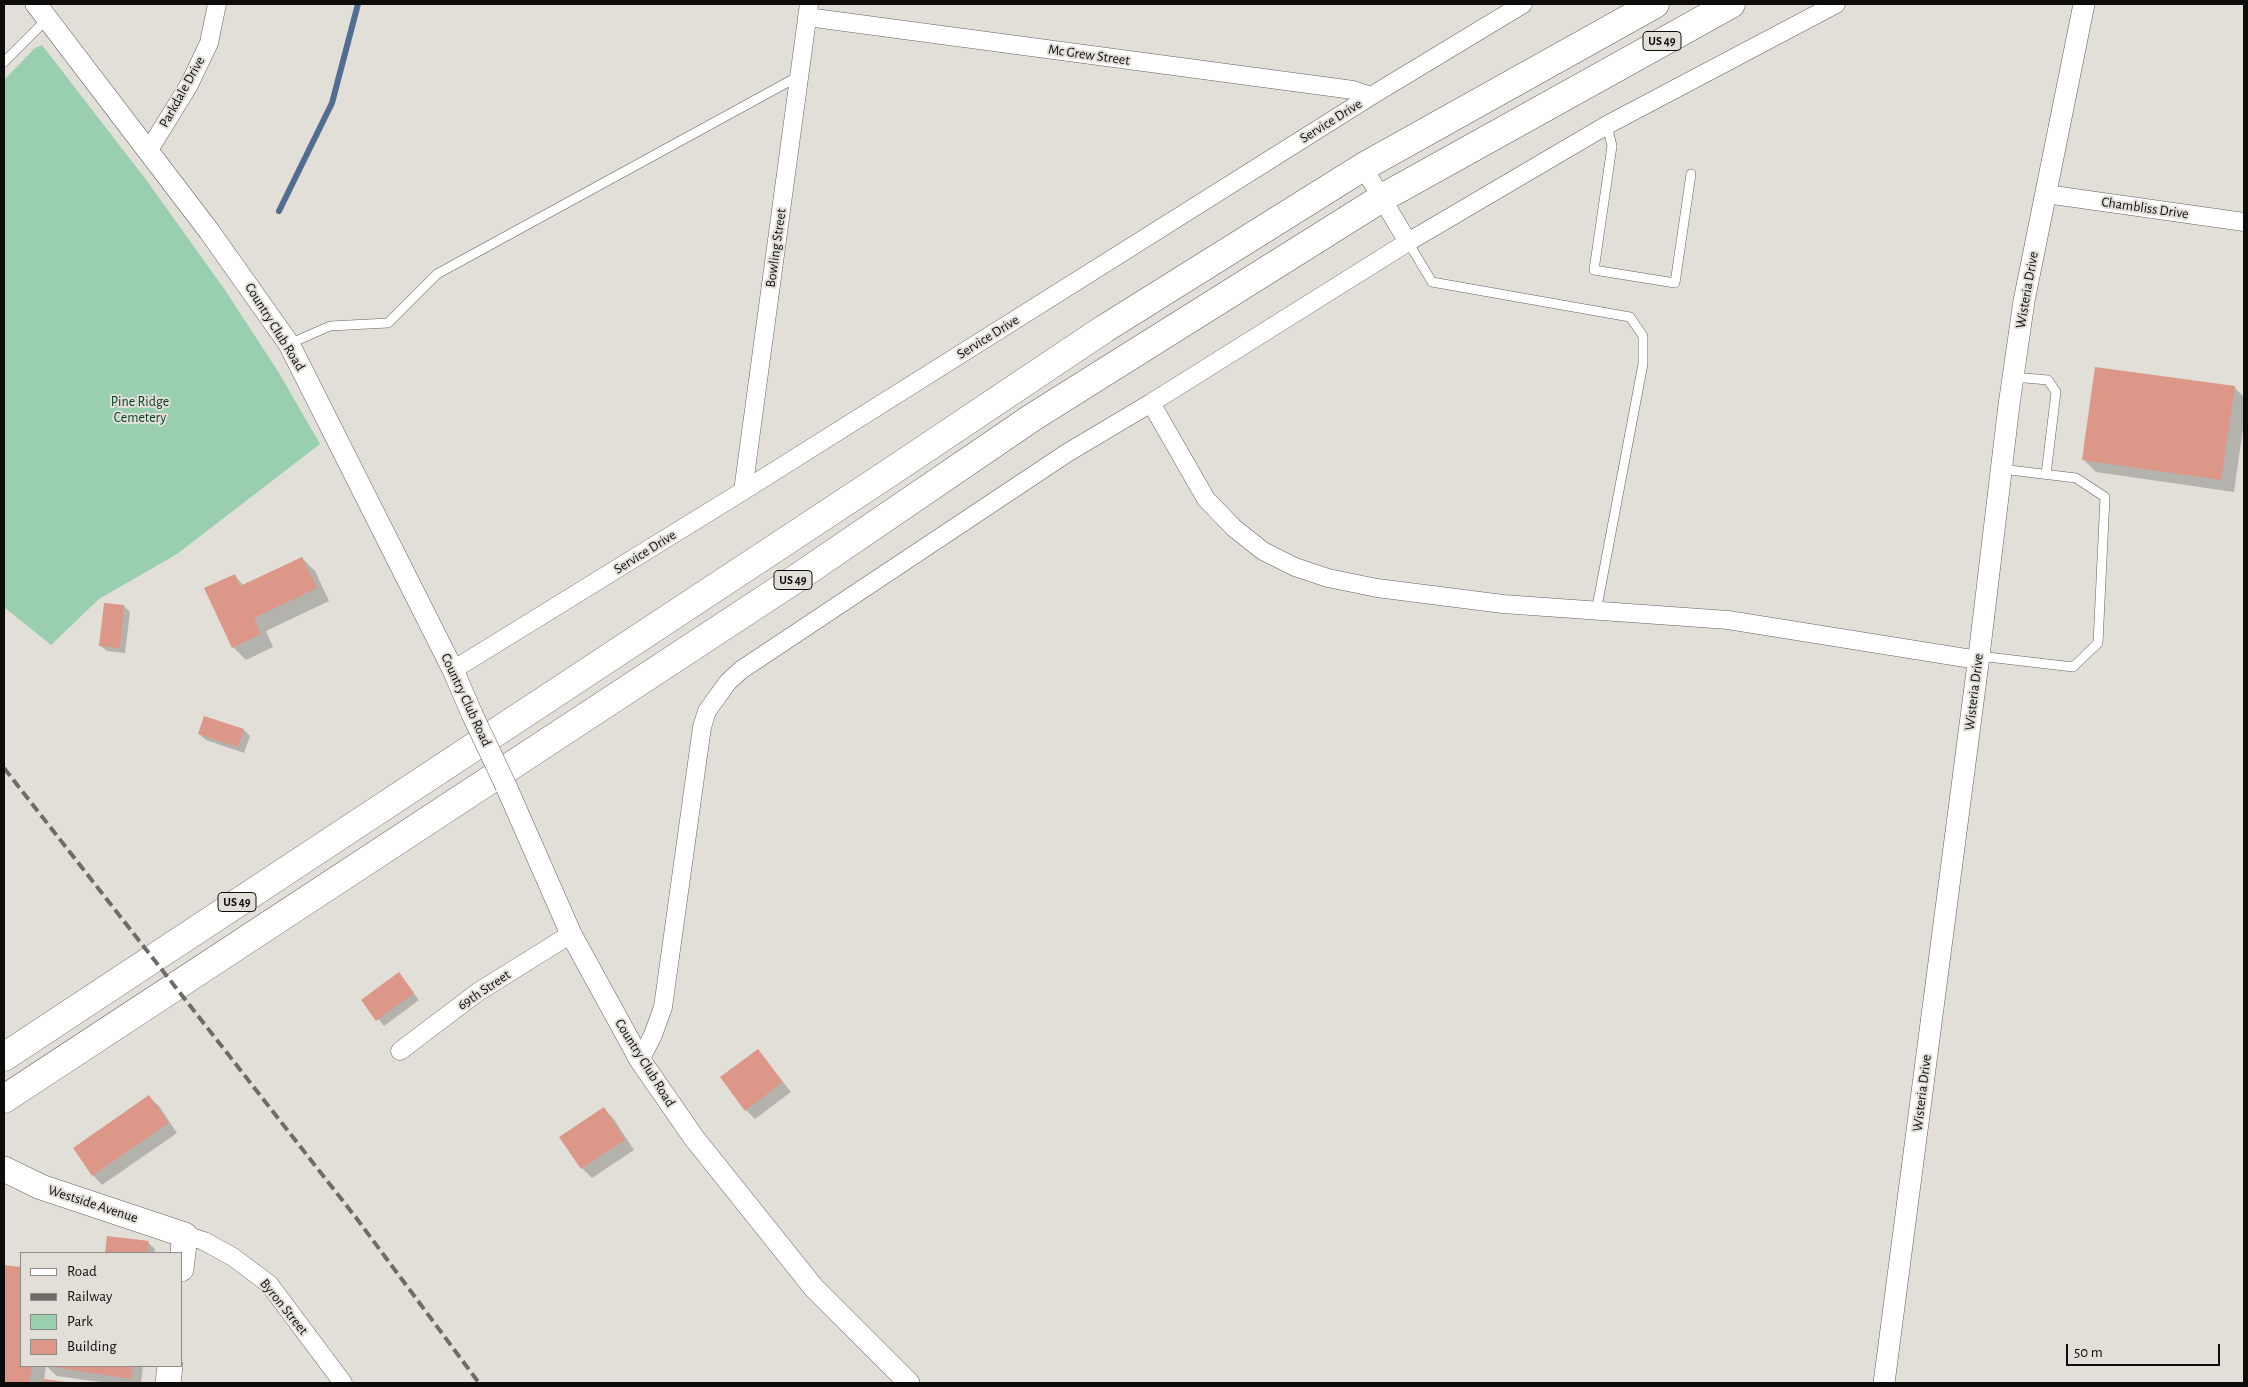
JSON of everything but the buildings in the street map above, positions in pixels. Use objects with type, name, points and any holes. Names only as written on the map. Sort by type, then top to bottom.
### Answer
[{"type":"main road","name":"US 49","points":[[4,1057],[873,484],[1104,329],[1363,167],[1655,4]]},
{"type":"main road","name":"US 49","points":[[4,1099],[797,578],[1033,417],[1382,198],[1731,4]]},
{"type":"main road","points":[[4,1038],[38,1034]]},
{"type":"main road","name":"Westside Avenue","points":[[4,1169],[41,1187],[185,1235]]},
{"type":"main road","points":[[182,1260],[185,1235]]},
{"type":"main road","points":[[168,1383],[170,1367]]},
{"type":"street","name":"Parkdale Drive","points":[[149,150],[189,85],[209,43],[217,4]]},
{"type":"street","name":"Service Drive","points":[[453,670],[743,491],[1370,96],[1523,4]]},
{"type":"street","points":[[640,1060],[653,1035],[663,1007],[702,727],[716,696],[741,670],[1058,459],[1408,242],[1608,125],[1836,4]]},
{"type":"street","name":"Wisteria Drive","points":[[1884,1383],[2024,301],[2084,4]]},
{"type":"street","name":"Mc Grew Street","points":[[808,10],[1343,89],[1370,96]]},
{"type":"street","name":"Bowling Street","points":[[743,491],[808,10]]},
{"type":"street","name":"Country Club Road","points":[[42,11],[250,286],[289,344],[453,670],[572,934],[640,1060],[694,1138],[814,1288],[909,1383]]},
{"type":"street","points":[[1363,167],[1408,242]]},
{"type":"street","name":"Chambliss Drive","points":[[2046,194],[2244,222]]},
{"type":"street","points":[[1151,403],[1206,499],[1234,528],[1263,551],[1295,567],[1328,578],[1377,588],[1503,604],[1728,620],[1979,658]]},
{"type":"street","name":"69th Street","points":[[400,1051],[478,992],[572,934]]},
{"type":"street","name":"Byron Street","points":[[185,1235],[204,1241],[234,1257],[269,1284],[343,1383]]},
{"type":"lane","points":[[4,62],[42,11]]},
{"type":"lane","points":[[289,344],[330,326],[388,323],[437,274],[799,76]]},
{"type":"lane","points":[[1608,125],[1612,146],[1594,270],[1675,283],[1691,174]]},
{"type":"lane","points":[[1408,242],[1432,282],[1630,317],[1643,336],[1643,364],[1596,612]]},
{"type":"lane","points":[[2013,377],[2048,380],[2056,392],[2046,474]]},
{"type":"lane","points":[[1979,658],[2073,667],[2098,643],[2105,497],[2076,478],[2001,469]]},
{"type":"green space","name":"Pine Ridge Cemetery","points":[[42,45],[147,181],[225,290],[279,373],[320,444],[177,554],[99,599],[51,645],[4,607],[4,80],[35,48]]},
{"type":"waterway","points":[[279,211],[332,103],[358,4]]},
{"type":"railway","points":[[4,768],[357,1219],[479,1383]]}]
